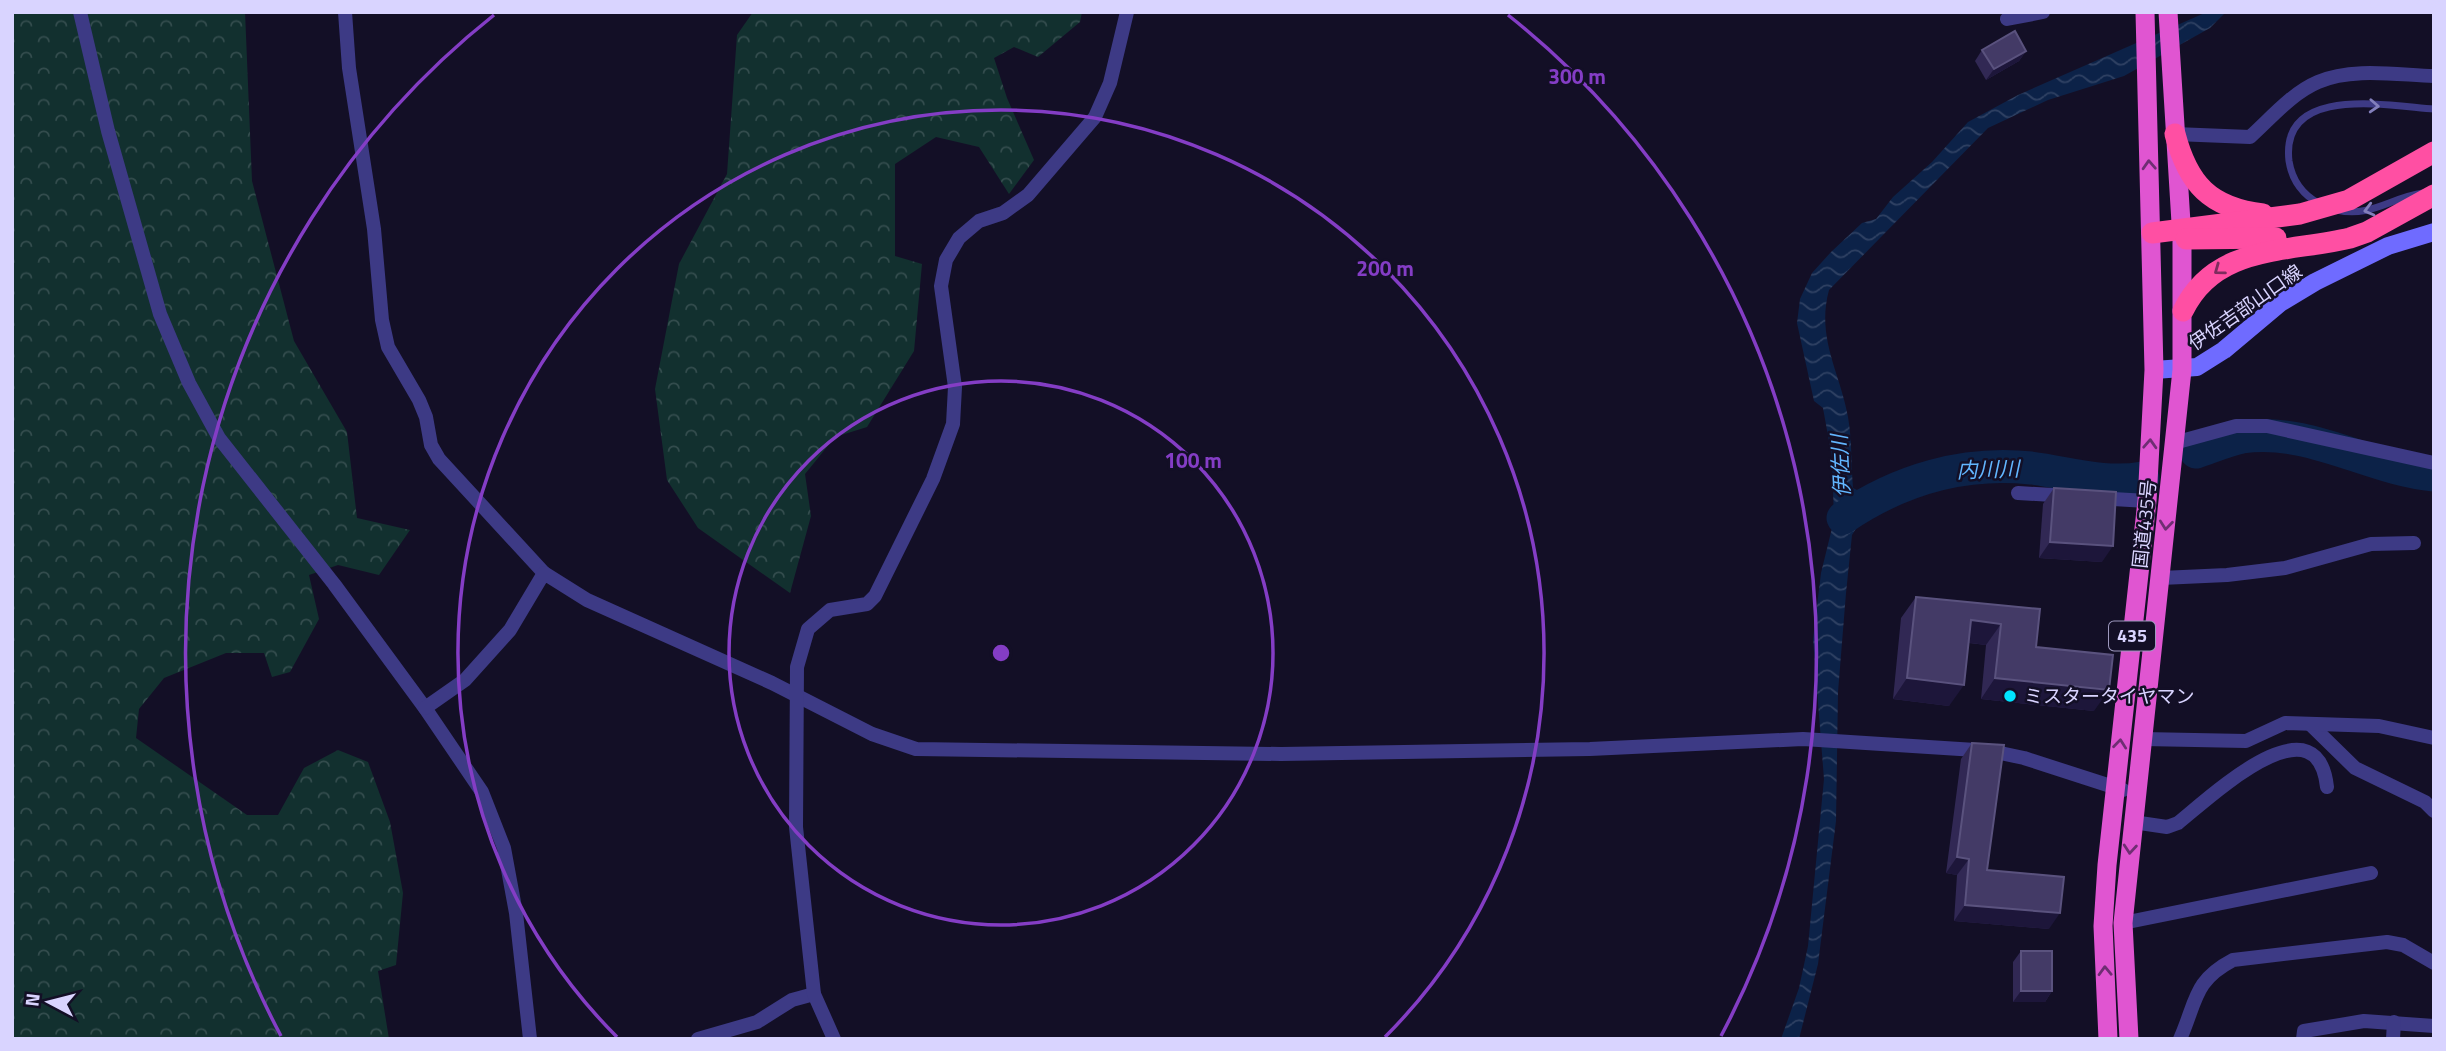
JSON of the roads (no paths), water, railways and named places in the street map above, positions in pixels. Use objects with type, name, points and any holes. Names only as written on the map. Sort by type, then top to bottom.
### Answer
[{"type":"highway","name":"国道435号","points":[[2108,1039],[2103,926],[2115,788],[2147,501],[2154,370],[2145,12]]},
{"type":"highway","name":"国道435号","points":[[2129,1039],[2123,923],[2182,370],[2181,233],[2168,17]]},
{"type":"highway","points":[[2175,134],[2191,176],[2215,200],[2255,213],[2300,214]]},
{"type":"highway","points":[[2181,233],[2300,214],[2349,200],[2434,152]]},
{"type":"highway","points":[[2183,311],[2199,285],[2238,258],[2350,238],[2434,193]]},
{"type":"highway","points":[[2152,233],[2181,233],[2233,240],[2316,235],[2398,214]]},
{"type":"main road","name":"伊佐吉部山口線","points":[[2154,370],[2182,370],[2210,360],[2280,303],[2315,282],[2388,246],[2434,232]]},
{"type":"street","points":[[80,12],[108,131],[160,314],[189,383],[219,438],[334,584],[425,708],[482,792],[505,848],[516,913],[530,1039]]},
{"type":"street","points":[[345,12],[349,68],[363,148],[374,229],[377,281],[388,347],[419,400],[431,444],[439,459],[544,573],[587,600],[772,683],[796,698],[872,734],[916,749],[1281,754],[1590,749],[1803,739],[1850,741],[1991,751],[2024,758],[2115,788],[2137,792]]},
{"type":"street","points":[[834,1039],[814,993],[796,828],[797,667],[808,629],[830,610],[867,604],[874,596],[933,479],[953,424],[955,387],[941,286],[946,260],[959,238],[979,221],[1003,213],[1028,195],[1095,117],[1110,83],[1127,12]]},
{"type":"street","points":[[2007,19],[2043,12]]},
{"type":"street","points":[[2175,134],[2250,137],[2292,97],[2318,82],[2343,75],[2434,76]]},
{"type":"street","points":[[2175,443],[2235,426],[2267,426],[2434,463]]},
{"type":"street","points":[[2018,493],[2147,501]]},
{"type":"street","points":[[2161,578],[2202,577],[2284,568],[2371,544],[2414,543]]},
{"type":"street","points":[[425,708],[465,680],[510,630],[544,573]]},
{"type":"street","points":[[2143,738],[2246,741],[2285,723],[2379,726],[2434,738]]},
{"type":"street","points":[[2311,725],[2355,768],[2425,802],[2434,811]]},
{"type":"street","points":[[2133,822],[2167,827],[2178,823],[2252,765],[2289,749],[2305,753],[2318,761],[2326,774],[2327,787]]},
{"type":"street","points":[[2123,923],[2371,873]]},
{"type":"street","points":[[2180,1039],[2202,985],[2212,971],[2233,960],[2387,942],[2403,945],[2434,963]]},
{"type":"street","points":[[698,1039],[757,1022],[792,1000],[814,993]]},
{"type":"street","points":[[2303,1039],[2304,1031],[2364,1021],[2434,1026]]},
{"type":"street","points":[[2393,1039],[2394,1022]]},
{"type":"lane","points":[[2434,108],[2339,104],[2318,109],[2301,121],[2291,136],[2289,148],[2292,173],[2304,193],[2326,207],[2346,213],[2365,212],[2407,195],[2434,193]]},
{"type":"water","name":"伊佐川","points":[[2207,12],[2226,12],[2210,28],[2124,76],[2048,100],[1988,128],[1829,290],[1825,324],[1827,339],[1848,417],[1853,488],[1865,494],[1864,516],[1852,535],[1846,593],[1838,692],[1836,821],[1818,964],[1799,1039],[1781,1039],[1799,988],[1808,946],[1824,779],[1813,639],[1821,573],[1834,520],[1832,458],[1823,408],[1814,401],[1797,323],[1800,299],[1812,273],[1831,252],[1862,223],[1876,219],[1893,197],[1932,162],[1968,122],[2018,95]]},
{"type":"waterway","name":"内川川","points":[[2196,452],[2242,437],[2292,438],[2386,465],[2434,475]]},
{"type":"waterway","name":"内川川","points":[[1843,518],[1886,493],[1933,476],[1956,471],[2006,467],[2031,468],[2101,479],[2143,478]]},
{"type":"place","name":"ミスタータイヤマン","points":[[2010,696]]}]
